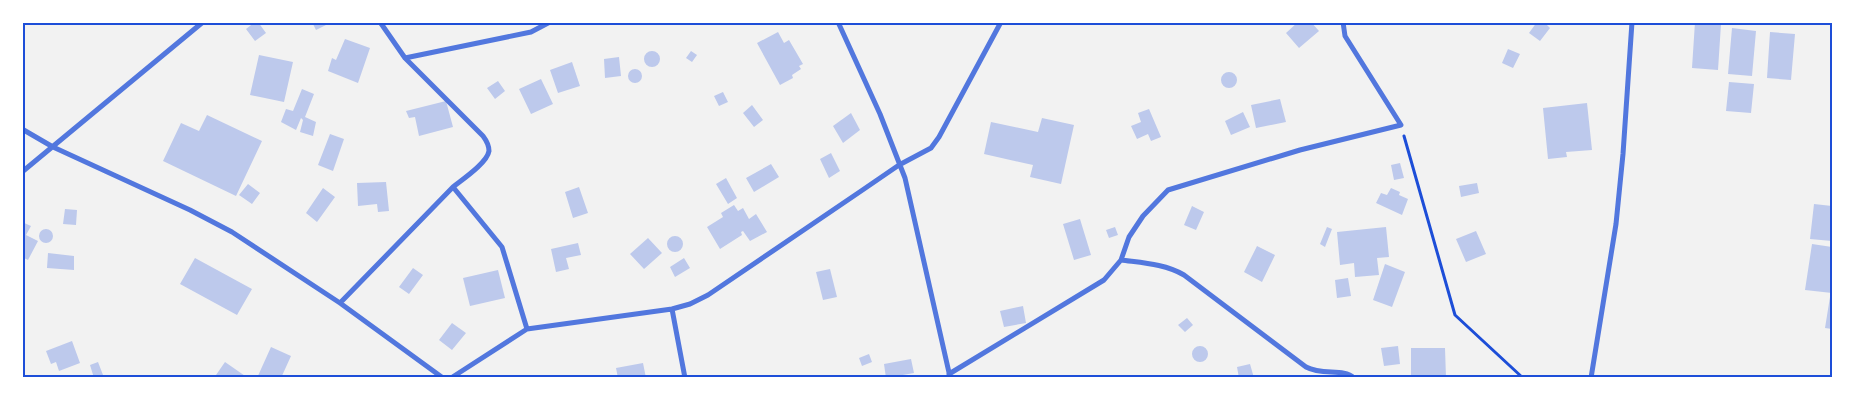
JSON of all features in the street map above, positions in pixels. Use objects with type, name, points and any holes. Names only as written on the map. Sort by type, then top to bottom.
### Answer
[{"type":"street","points":[[22,172],[203,22]]},
{"type":"street","points":[[340,303],[453,187],[486,159],[489,149],[483,136],[405,58],[380,22]]},
{"type":"street","points":[[405,58],[531,32],[550,22]]},
{"type":"street","points":[[838,22],[880,114],[905,178],[949,376],[1104,280],[1122,260],[1129,237],[1142,216],[1168,190],[1300,150],[1401,125],[1345,36],[1343,22]]},
{"type":"street","points":[[451,378],[527,330],[672,309],[690,304],[708,295],[899,166],[930,148],[938,138],[1001,22]]},
{"type":"street","points":[[1591,378],[1616,224],[1632,22]]},
{"type":"street","points":[[22,129],[53,147],[190,210],[232,232],[340,303],[443,378]]},
{"type":"street","points":[[453,187],[502,247],[527,330]]},
{"type":"street","points":[[1122,260],[1161,265],[1175,269],[1306,367],[1322,373],[1346,373],[1354,378]]},
{"type":"street","points":[[672,309],[685,378]]},
{"type":"path","points":[[1401,125],[1455,315],[1523,378]]},
{"type":"building","points":[[255,22],[258,22],[266,33],[255,41],[246,29]]},
{"type":"building","points":[[312,22],[325,22],[326,25],[316,30]]},
{"type":"building","points":[[1298,22],[1311,22],[1319,31],[1299,48],[1286,33]]},
{"type":"building","points":[[1537,22],[1544,22],[1550,28],[1540,41],[1529,33]]},
{"type":"building","points":[[1695,22],[1721,24],[1718,70],[1692,68]]},
{"type":"building","points":[[1732,28],[1756,31],[1752,76],[1728,74]]},
{"type":"building","points":[[778,32],[784,43],[789,40],[803,64],[799,66],[801,69],[792,75],[793,78],[780,85],[757,43]]},
{"type":"building","points":[[1770,32],[1795,34],[1791,80],[1767,78]]},
{"type":"building","points":[[345,39],[370,48],[358,83],[328,71],[332,58],[336,60]]},
{"type":"building","points":[[1508,49],[1520,54],[1513,68],[1502,63]]},
{"type":"building","points":[[649,51],[655,51],[660,56],[658,65],[649,67],[644,62],[644,56]]},
{"type":"building","points":[[691,51],[697,55],[692,62],[686,58]]},
{"type":"building","points":[[259,55],[293,62],[284,102],[250,95]]},
{"type":"building","points":[[619,57],[621,76],[605,78],[604,59]]},
{"type":"building","points":[[572,62],[580,86],[558,93],[550,70]]},
{"type":"building","points":[[632,69],[638,69],[642,76],[638,83],[632,83],[628,79],[628,73]]},
{"type":"building","points":[[1226,72],[1232,72],[1237,77],[1235,86],[1226,88],[1221,83],[1221,77]]},
{"type":"building","points":[[541,79],[553,104],[531,114],[519,89]]},
{"type":"building","points":[[498,81],[505,91],[495,99],[487,88]]},
{"type":"building","points":[[1729,82],[1754,84],[1751,113],[1726,111]]},
{"type":"building","points":[[302,89],[314,94],[305,117],[316,122],[313,136],[300,132],[303,120],[301,118],[296,130],[281,122],[286,109],[293,111]]},
{"type":"building","points":[[723,92],[728,102],[719,106],[714,96]]},
{"type":"building","points":[[1280,99],[1286,122],[1256,128],[1251,105]]},
{"type":"building","points":[[446,101],[453,127],[419,136],[415,117],[409,118],[406,111]]},
{"type":"building","points":[[1587,103],[1592,150],[1566,152],[1567,157],[1548,159],[1543,108]]},
{"type":"building","points":[[752,105],[763,120],[754,127],[743,113]]},
{"type":"building","points":[[1149,109],[1161,137],[1151,141],[1148,134],[1137,139],[1131,126],[1141,122],[1138,113]]},
{"type":"building","points":[[1243,112],[1250,127],[1231,135],[1225,121]]},
{"type":"building","points":[[851,113],[860,130],[843,143],[833,126]]},
{"type":"building","points":[[207,115],[262,141],[236,196],[163,161],[181,123],[199,131]]},
{"type":"building","points":[[1042,118],[1074,125],[1061,184],[1030,177],[1033,165],[984,154],[991,122],[1038,132]]},
{"type":"building","points":[[330,134],[344,139],[333,171],[318,165]]},
{"type":"building","points":[[831,153],[840,171],[829,178],[820,159]]},
{"type":"building","points":[[1400,163],[1404,178],[1394,180],[1391,165]]},
{"type":"building","points":[[771,164],[779,177],[754,192],[746,178]]},
{"type":"building","points":[[726,178],[737,198],[728,204],[716,184]]},
{"type":"building","points":[[386,182],[389,211],[378,212],[377,204],[358,206],[357,183]]},
{"type":"building","points":[[1477,183],[1479,193],[1461,197],[1459,186]]},
{"type":"building","points":[[248,184],[260,193],[252,204],[239,195]]},
{"type":"building","points":[[579,187],[588,213],[573,218],[565,192]]},
{"type":"building","points":[[323,188],[335,197],[317,222],[306,213]]},
{"type":"building","points":[[1391,188],[1400,192],[1399,195],[1408,199],[1402,215],[1376,203],[1381,193],[1387,195]]},
{"type":"building","points":[[1814,204],[1832,206],[1832,241],[1810,239]]},
{"type":"building","points":[[734,205],[738,211],[743,208],[749,219],[756,214],[767,232],[750,241],[743,231],[741,232],[742,235],[720,249],[707,227],[723,217],[721,213]]},
{"type":"building","points":[[1192,206],[1204,212],[1196,230],[1184,225]]},
{"type":"building","points":[[65,209],[77,210],[76,225],[63,224]]},
{"type":"building","points":[[1080,219],[1091,255],[1074,260],[1063,224]]},
{"type":"building","points":[[22,222],[31,226],[26,235],[38,241],[28,260],[22,257]]},
{"type":"building","points":[[1115,227],[1118,235],[1109,238],[1106,230]]},
{"type":"building","points":[[1327,227],[1332,229],[1325,247],[1320,244]]},
{"type":"building","points":[[1386,227],[1389,257],[1377,258],[1379,275],[1355,277],[1354,263],[1340,265],[1337,232]]},
{"type":"building","points":[[46,229],[51,231],[53,236],[51,241],[46,243],[41,241],[39,236],[41,231]]},
{"type":"building","points":[[1476,231],[1486,254],[1466,262],[1456,239]]},
{"type":"building","points":[[675,236],[683,244],[675,252],[667,244]]},
{"type":"building","points":[[648,238],[662,253],[644,269],[630,254]]},
{"type":"building","points":[[578,243],[581,255],[566,258],[569,269],[556,272],[551,249]]},
{"type":"building","points":[[1812,244],[1832,247],[1832,293],[1805,290]]},
{"type":"building","points":[[1257,246],[1275,255],[1262,282],[1244,272]]},
{"type":"building","points":[[48,253],[74,256],[74,270],[47,268]]},
{"type":"building","points":[[195,258],[252,289],[237,315],[180,284]]},
{"type":"building","points":[[684,258],[690,268],[675,277],[670,267]]},
{"type":"building","points":[[1385,264],[1405,272],[1392,307],[1373,300]]},
{"type":"building","points":[[413,268],[423,275],[409,294],[399,287]]},
{"type":"building","points":[[830,269],[837,297],[823,300],[816,272]]},
{"type":"building","points":[[498,270],[505,298],[470,306],[463,278]]},
{"type":"building","points":[[1348,278],[1351,296],[1337,298],[1335,280]]},
{"type":"building","points":[[1830,297],[1832,297],[1832,329],[1825,328]]},
{"type":"building","points":[[1023,306],[1026,323],[1004,327],[1000,311]]},
{"type":"building","points":[[1187,318],[1193,325],[1185,332],[1178,325]]},
{"type":"building","points":[[452,323],[466,333],[452,350],[439,340]]},
{"type":"building","points":[[72,341],[80,363],[59,371],[56,362],[51,364],[46,351]]},
{"type":"building","points":[[1200,346],[1208,354],[1200,362],[1192,354]]},
{"type":"building","points":[[1398,346],[1400,364],[1384,366],[1381,348]]},
{"type":"building","points":[[271,347],[291,356],[281,378],[257,378]]},
{"type":"building","points":[[1411,348],[1445,348],[1446,378],[1411,378]]},
{"type":"building","points":[[869,354],[872,362],[862,366],[859,358]]},
{"type":"building","points":[[911,359],[914,373],[886,378],[884,364]]},
{"type":"building","points":[[98,362],[103,375],[94,378],[90,365]]},
{"type":"building","points":[[225,362],[248,378],[219,378],[216,375]]},
{"type":"building","points":[[643,363],[646,378],[618,378],[616,368]]},
{"type":"building","points":[[1250,364],[1254,378],[1239,378],[1237,367]]}]
